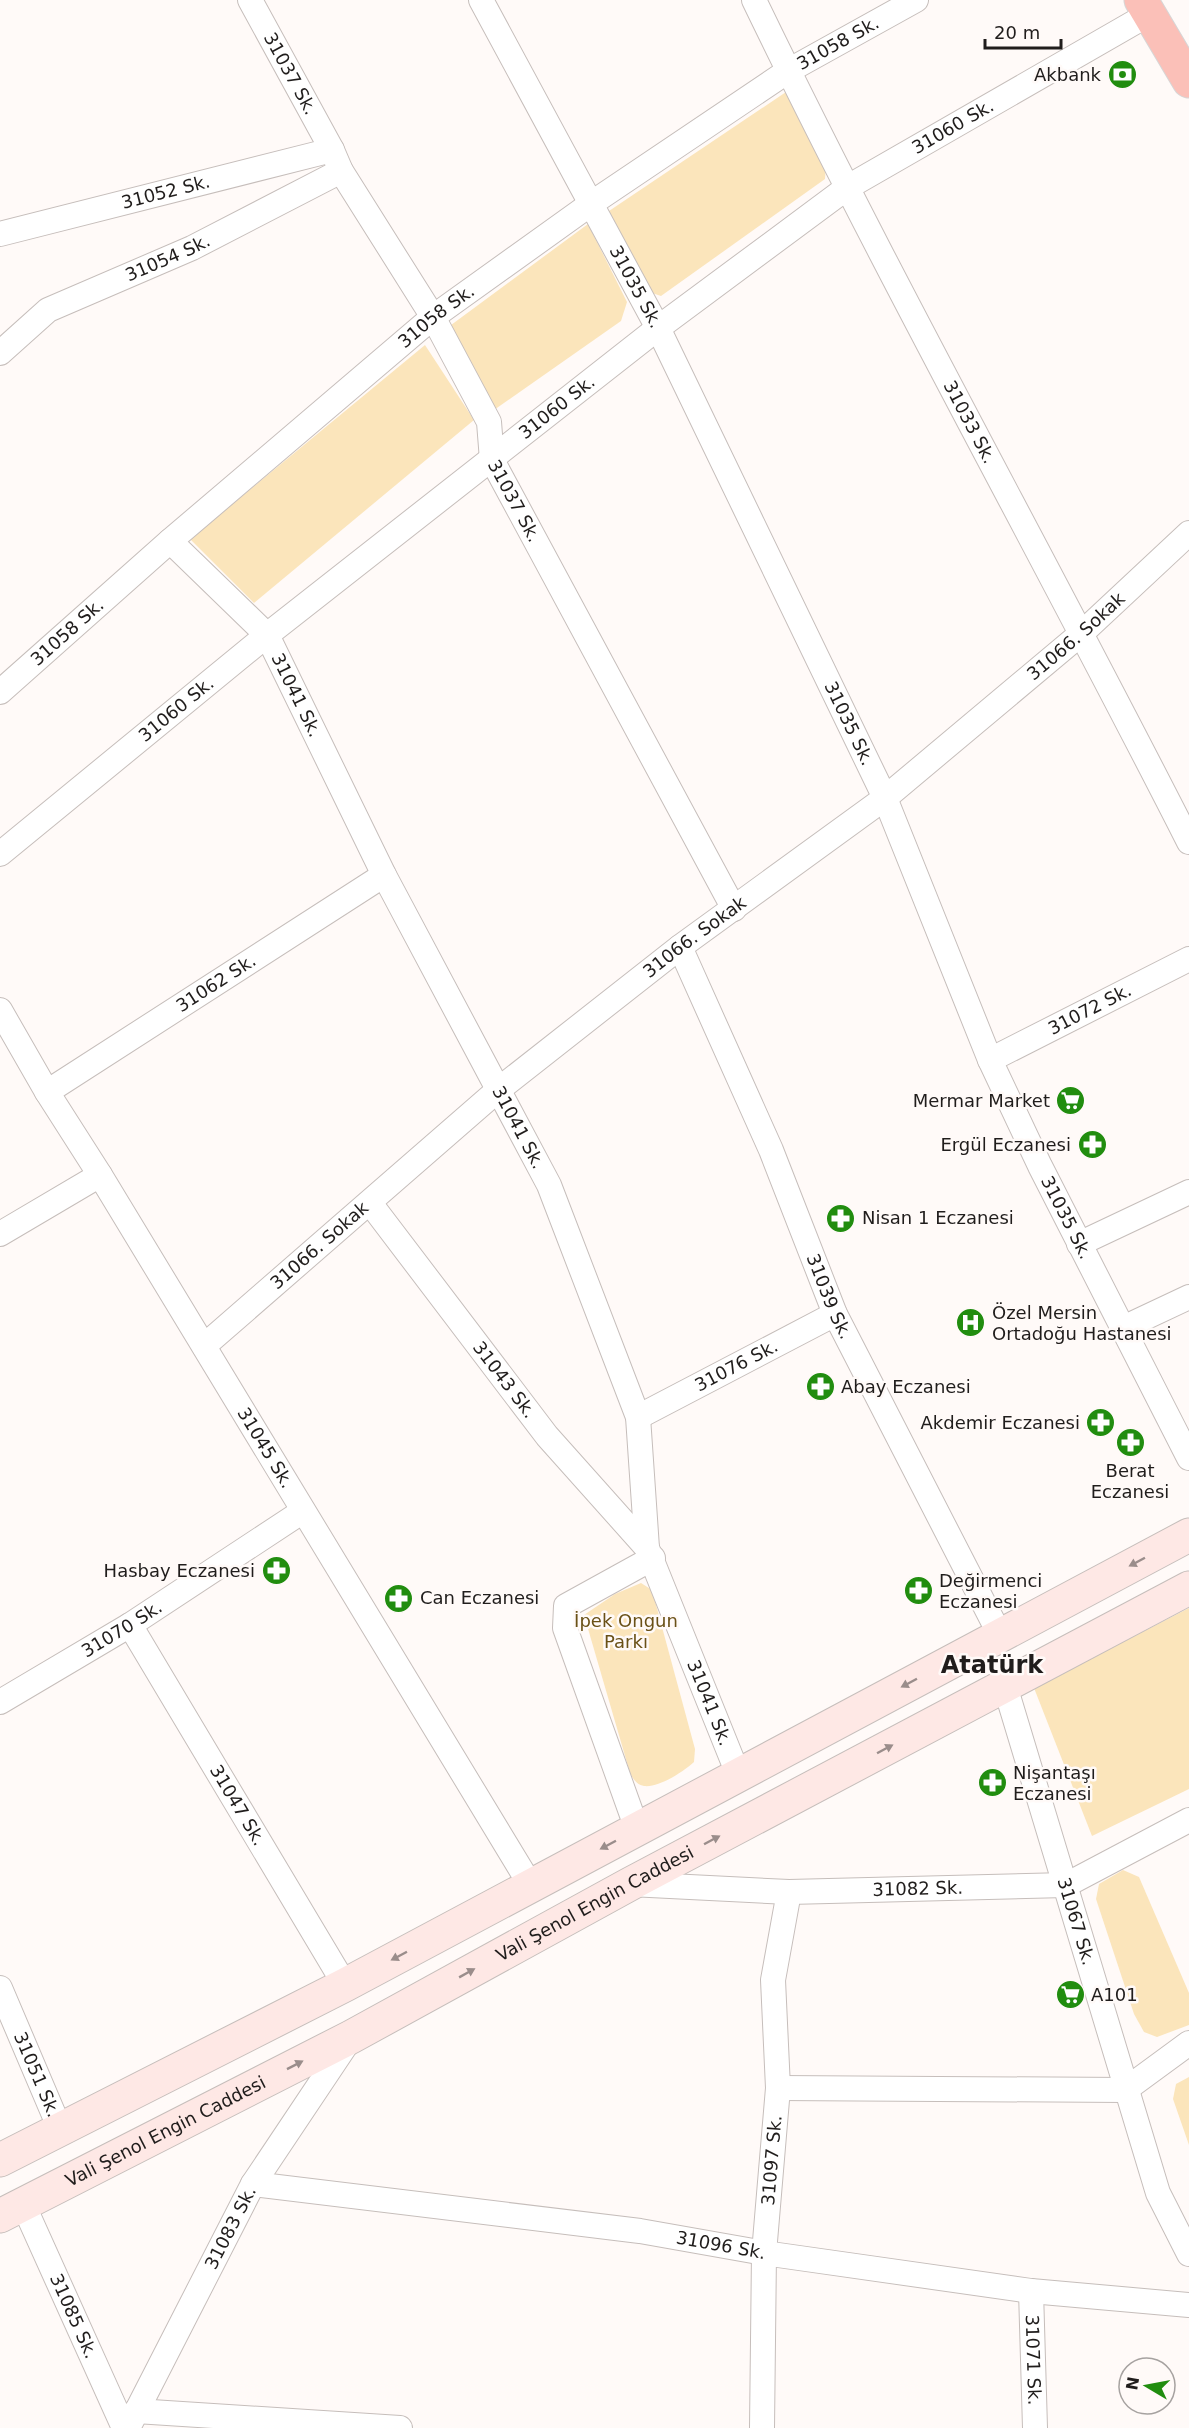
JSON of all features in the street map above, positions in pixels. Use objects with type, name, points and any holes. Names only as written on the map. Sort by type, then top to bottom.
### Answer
[{"type":"highway","points":[[1145,7],[1189,81]]},
{"type":"main road","points":[[0,2160],[345,1985],[1189,1535]]},
{"type":"main road","name":"Vali Şenol Engin Caddesi","points":[[11,2210],[351,2037],[630,1884],[1189,1588]]},
{"type":"street","name":"31037 Sk.","points":[[250,0],[336,161],[433,317],[489,422],[492,460],[734,909]]},
{"type":"street","name":"31035 Sk.","points":[[481,0],[658,328],[885,798],[990,1060],[1121,1329],[1189,1458]]},
{"type":"street","name":"31033 Sk.","points":[[754,0],[848,187],[1083,632],[1189,842]]},
{"type":"street","name":"31058 Sk.","points":[[0,692],[170,541],[433,317],[592,203],[788,70],[916,0]]},
{"type":"street","name":"31060 Sk.","points":[[0,854],[267,635],[658,328],[848,187],[1145,7]]},
{"type":"street","name":"31052 Sk.","points":[[0,234],[336,161]]},
{"type":"street","name":"31054 Sk.","points":[[0,353],[48,310],[192,248],[336,161]]},
{"type":"street","name":"31066. Sokak","points":[[204,1346],[498,1090],[680,947],[885,798],[1083,632],[1189,533]]},
{"type":"street","name":"31041 Sk.","points":[[170,541],[267,635],[384,875],[549,1185],[638,1417],[650,1553],[738,1774]]},
{"type":"street","name":"31062 Sk.","points":[[47,1092],[384,875]]},
{"type":"street","name":"31039 Sk.","points":[[680,947],[771,1149],[835,1314],[1000,1635]]},
{"type":"street","name":"31072 Sk.","points":[[990,1060],[1189,958]]},
{"type":"street","name":"31045 Sk.","points":[[0,1010],[47,1092],[100,1175],[531,1886]]},
{"type":"street","points":[[0,1234],[100,1175]]},
{"type":"street","points":[[1079,1244],[1189,1192]]},
{"type":"street","name":"31043 Sk.","points":[[370,1203],[547,1436],[650,1553]]},
{"type":"street","points":[[1121,1329],[1189,1297]]},
{"type":"street","name":"31076 Sk.","points":[[638,1417],[835,1314]]},
{"type":"street","name":"31070 Sk.","points":[[0,1702],[130,1625],[303,1511]]},
{"type":"street","points":[[637,1829],[565,1628],[566,1606],[650,1553]]},
{"type":"street","name":"31047 Sk.","points":[[130,1625],[345,1985]]},
{"type":"street","name":"31067 Sk.","points":[[1005,1686],[1066,1885],[1125,2090],[1158,2193],[1189,2254]]},
{"type":"street","name":"31082 Sk.","points":[[630,1884],[789,1892],[1066,1885],[1189,1820]]},
{"type":"street","name":"31097 Sk.","points":[[762,2428],[764,2253],[778,2088],[773,1980],[789,1892]]},
{"type":"street","name":"31051 Sk.","points":[[0,1988],[60,2129]]},
{"type":"street","name":"31083 Sk.","points":[[129,2422],[253,2184],[351,2037]]},
{"type":"street","points":[[778,2088],[1125,2090],[1189,2043]]},
{"type":"street","name":"31096 Sk.","points":[[253,2184],[640,2231],[764,2253],[1031,2291],[1189,2305]]},
{"type":"street","name":"31085 Sk.","points":[[11,2210],[129,2422]]},
{"type":"street","name":"31071 Sk.","points":[[1031,2291],[1035,2428]]},
{"type":"street","points":[[129,2422],[400,2428]]},
{"type":"green space","points":[[786,92],[826,164],[825,179],[661,296],[652,293],[609,211]]},
{"type":"green space","points":[[588,224],[627,302],[621,321],[494,410],[447,328]]},
{"type":"green space","points":[[425,345],[474,420],[254,603],[190,539]]},
{"type":"green space","name":"İpek Ongun Parkı","points":[[641,1583],[652,1590],[695,1749],[694,1762],[690,1766],[671,1778],[650,1786],[639,1784],[630,1773],[584,1615],[615,1594]]},
{"type":"green space","points":[[1189,1608],[1189,1789],[1092,1836],[1034,1688]]},
{"type":"green space","points":[[1123,1870],[1139,1877],[1189,1993],[1189,2025],[1157,2037],[1144,2032],[1134,2014],[1096,1899],[1099,1884]]},
{"type":"green space","points":[[1189,2077],[1189,2145],[1173,2099],[1176,2084]]},
{"type":"place","name":"Akbank","points":[[1122,75]]},
{"type":"place","name":"Mermar Market","points":[[1071,1101]]},
{"type":"place","name":"Ergül Eczanesi","points":[[1092,1145]]},
{"type":"place","name":"Nisan 1 Eczanesi","points":[[841,1218]]},
{"type":"place","name":"Özel Mersin Ortadoğu Hastanesi","points":[[971,1323]]},
{"type":"place","name":"Abay Eczanesi","points":[[820,1387]]},
{"type":"place","name":"Akdemir Eczanesi","points":[[1101,1423]]},
{"type":"place","name":"Berat Eczanesi","points":[[1130,1442]]},
{"type":"place","name":"Hasbay Eczanesi","points":[[276,1571]]},
{"type":"place","name":"Değirmenci Eczanesi","points":[[918,1591]]},
{"type":"place","name":"Can Eczanesi","points":[[399,1598]]},
{"type":"place","name":"Nişantaşı Eczanesi","points":[[992,1783]]},
{"type":"place","name":"A101","points":[[1070,1995]]},
{"type":"district","name":"Atatürk","points":[[992,1665]]}]
